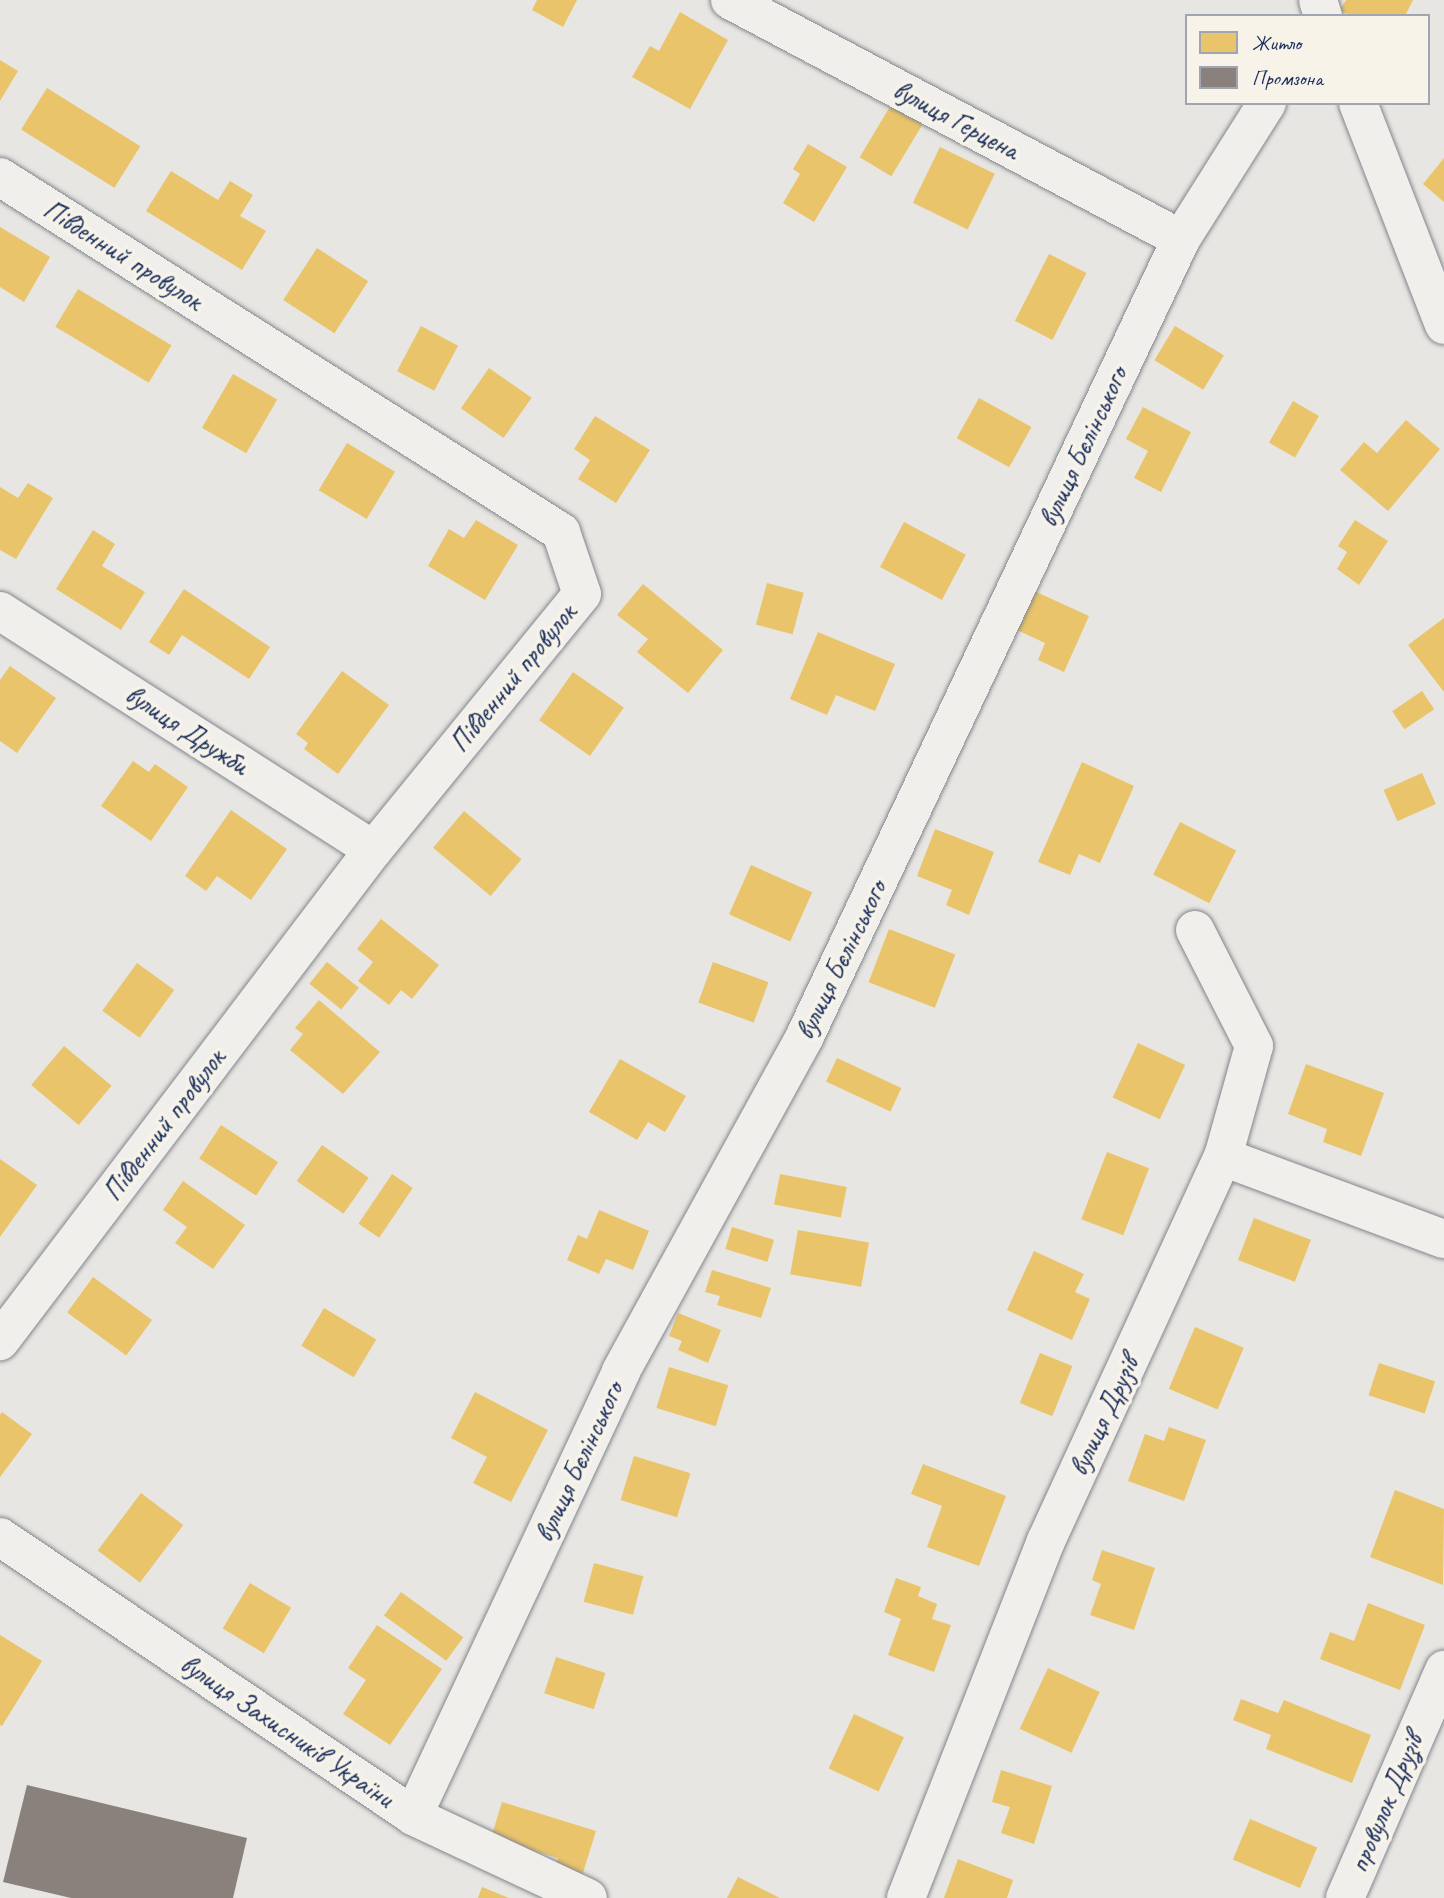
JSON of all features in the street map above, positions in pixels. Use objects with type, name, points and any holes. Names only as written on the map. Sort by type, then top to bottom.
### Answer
[{"type":"street","name":"вулиця Герцена","points":[[730,0],[1181,239]]},
{"type":"street","name":"вулиця Бєлінського","points":[[413,1816],[621,1371],[805,1037],[1181,239],[1266,105]]},
{"type":"street","points":[[1358,105],[1444,325]]},
{"type":"street","name":"Південний провулок","points":[[0,177],[561,532],[582,594],[373,850],[0,1341]]},
{"type":"street","name":"вулиця Дружби","points":[[1,613],[373,850]]},
{"type":"street","name":"вулиця Друзів","points":[[906,1898],[1046,1541],[1223,1157],[1254,1046],[1195,930]]},
{"type":"street","points":[[1223,1157],[1444,1239]]},
{"type":"street","name":"вулиця Захисників України","points":[[0,1537],[413,1816],[588,1898]]},
{"type":"street","name":"провулок Друзів","points":[[1345,1898],[1444,1670]]},
{"type":"building: Житло","points":[[537,0],[577,0],[563,27],[532,10]]},
{"type":"building: Житло","points":[[1346,0],[1413,0],[1406,14],[1347,14],[1340,10]]},
{"type":"building: Житло","points":[[680,12],[728,40],[690,109],[632,77],[650,46],[659,51]]},
{"type":"building: Житло","points":[[0,60],[18,71],[0,101]]},
{"type":"building: Житло","points":[[47,88],[140,146],[114,188],[21,130]]},
{"type":"building: Житло","points":[[891,105],[923,124],[891,176],[860,157]]},
{"type":"building: Житло","points":[[808,144],[847,167],[814,222],[783,203],[800,174],[793,169]]},
{"type":"building: Житло","points":[[940,147],[995,174],[968,229],[913,203]]},
{"type":"building: Житло","points":[[1444,158],[1444,202],[1423,184]]},
{"type":"building: Житло","points":[[171,171],[218,200],[230,181],[253,195],[240,216],[266,231],[242,270],[146,211]]},
{"type":"building: Житло","points":[[0,227],[50,257],[24,302],[0,287]]},
{"type":"building: Житло","points":[[317,248],[368,281],[334,333],[283,300]]},
{"type":"building: Житло","points":[[1049,254],[1086,273],[1052,340],[1015,321]]},
{"type":"building: Житло","points":[[78,289],[171,345],[149,383],[55,327]]},
{"type":"building: Житло","points":[[421,326],[458,346],[434,391],[397,371]]},
{"type":"building: Житло","points":[[1175,326],[1224,355],[1203,390],[1154,360]]},
{"type":"building: Житло","points":[[489,368],[532,398],[503,438],[461,408]]},
{"type":"building: Житло","points":[[233,374],[277,399],[246,453],[202,428]]},
{"type":"building: Житло","points":[[979,398],[1031,427],[1009,467],[957,438]]},
{"type":"building: Житло","points":[[1293,401],[1319,416],[1295,458],[1269,443]]},
{"type":"building: Житло","points":[[1143,407],[1191,432],[1161,492],[1134,478],[1148,451],[1126,439]]},
{"type":"building: Житло","points":[[595,416],[650,450],[616,503],[578,479],[590,460],[574,449]]},
{"type":"building: Житло","points":[[1406,420],[1440,449],[1388,511],[1340,470],[1364,442],[1377,453]]},
{"type":"building: Житло","points":[[347,443],[395,472],[367,519],[319,490]]},
{"type":"building: Житло","points":[[28,483],[53,498],[16,559],[0,550],[0,487],[18,498]]},
{"type":"building: Житло","points":[[476,520],[518,545],[485,600],[428,566],[449,529],[464,538]]},
{"type":"building: Житло","points":[[1355,520],[1388,541],[1359,585],[1337,569],[1347,552],[1338,546]]},
{"type":"building: Житло","points":[[904,522],[966,555],[942,600],[880,567]]},
{"type":"building: Житло","points":[[93,530],[115,544],[102,566],[145,592],[121,630],[56,589]]},
{"type":"building: Житло","points":[[767,583],[804,593],[793,634],[756,625]]},
{"type":"building: Житло","points":[[643,584],[723,650],[688,693],[637,652],[648,639],[617,615]]},
{"type":"building: Житло","points":[[184,589],[270,647],[249,679],[182,635],[169,655],[149,642]]},
{"type":"building: Житло","points":[[1032,590],[1089,616],[1064,672],[1038,660],[1045,643],[1015,629]]},
{"type":"building: Житло","points":[[1444,618],[1444,692],[1408,645]]},
{"type":"building: Житло","points":[[818,632],[895,664],[875,711],[836,695],[827,715],[790,699]]},
{"type":"building: Житло","points":[[10,666],[56,698],[17,753],[0,741],[0,680]]},
{"type":"building: Житло","points":[[342,671],[389,705],[338,774],[304,749],[308,743],[296,734]]},
{"type":"building: Житло","points":[[573,672],[624,708],[590,756],[539,720]]},
{"type":"building: Житло","points":[[1422,691],[1434,709],[1404,729],[1392,711]]},
{"type":"building: Житло","points":[[133,761],[149,772],[155,764],[188,787],[151,841],[101,806]]},
{"type":"building: Житло","points":[[1082,762],[1134,786],[1100,863],[1079,854],[1070,875],[1038,862]]},
{"type":"building: Житло","points":[[1422,773],[1436,804],[1397,821],[1384,790]]},
{"type":"building: Житло","points":[[231,810],[287,849],[251,900],[217,876],[206,891],[185,876]]},
{"type":"building: Житло","points":[[464,811],[521,859],[491,896],[433,848]]},
{"type":"building: Житло","points":[[1180,822],[1236,851],[1209,903],[1153,875]]},
{"type":"building: Житло","points":[[935,829],[994,852],[969,915],[946,905],[952,890],[917,876]]},
{"type":"building: Житло","points":[[751,865],[812,892],[790,942],[729,914]]},
{"type":"building: Житло","points":[[381,919],[439,965],[412,999],[401,990],[389,1005],[358,981],[373,962],[357,949]]},
{"type":"building: Житло","points":[[889,929],[955,954],[935,1008],[869,982]]},
{"type":"building: Житло","points":[[327,962],[359,988],[341,1010],[309,984]]},
{"type":"building: Житло","points":[[713,962],[768,982],[754,1023],[698,1002]]},
{"type":"building: Житло","points":[[137,963],[174,990],[140,1038],[102,1011]]},
{"type":"building: Житло","points":[[319,1000],[380,1052],[343,1094],[290,1050],[303,1034],[295,1028]]},
{"type":"building: Житло","points":[[1138,1043],[1185,1065],[1160,1119],[1113,1097]]},
{"type":"building: Житло","points":[[64,1046],[111,1086],[79,1125],[31,1085]]},
{"type":"building: Житло","points":[[837,1058],[901,1088],[890,1112],[826,1082]]},
{"type":"building: Житло","points":[[620,1059],[686,1096],[665,1132],[648,1122],[637,1140],[589,1112]]},
{"type":"building: Житло","points":[[1306,1064],[1384,1093],[1361,1156],[1323,1142],[1327,1129],[1288,1114]]},
{"type":"building: Житло","points":[[221,1125],[278,1162],[256,1196],[199,1159]]},
{"type":"building: Житло","points":[[322,1145],[369,1178],[343,1214],[297,1181]]},
{"type":"building: Житло","points":[[1107,1152],[1149,1168],[1123,1235],[1081,1219]]},
{"type":"building: Житло","points":[[0,1159],[37,1185],[0,1237]]},
{"type":"building: Житло","points":[[392,1174],[413,1188],[379,1238],[358,1224]]},
{"type":"building: Житло","points":[[780,1174],[847,1187],[841,1217],[774,1204]]},
{"type":"building: Житло","points":[[183,1181],[245,1225],[213,1269],[175,1243],[187,1227],[163,1210]]},
{"type":"building: Житло","points":[[599,1210],[649,1231],[633,1270],[606,1259],[599,1274],[567,1260],[578,1235],[587,1239]]},
{"type":"building: Житло","points":[[1254,1218],[1311,1240],[1295,1282],[1238,1260]]},
{"type":"building: Житло","points":[[732,1227],[774,1240],[767,1262],[725,1249]]},
{"type":"building: Житло","points":[[798,1230],[869,1243],[861,1287],[790,1274]]},
{"type":"building: Житло","points":[[1034,1251],[1084,1274],[1075,1292],[1090,1299],[1072,1340],[1007,1310]]},
{"type":"building: Житло","points":[[712,1270],[771,1288],[761,1318],[717,1305],[720,1296],[705,1292]]},
{"type":"building: Житло","points":[[93,1277],[152,1320],[126,1356],[67,1313]]},
{"type":"building: Житло","points":[[324,1308],[376,1339],[354,1377],[301,1346]]},
{"type":"building: Житло","points":[[678,1313],[721,1330],[708,1363],[678,1350],[682,1341],[669,1336]]},
{"type":"building: Житло","points":[[1195,1327],[1244,1348],[1218,1409],[1169,1389]]},
{"type":"building: Житло","points":[[1040,1353],[1072,1366],[1052,1416],[1020,1403]]},
{"type":"building: Житло","points":[[1379,1363],[1435,1381],[1425,1414],[1368,1395]]},
{"type":"building: Житло","points":[[669,1367],[728,1385],[716,1426],[656,1408]]},
{"type":"building: Житло","points":[[475,1392],[548,1430],[511,1502],[473,1483],[487,1457],[451,1438]]},
{"type":"building: Житло","points":[[2,1412],[32,1434],[0,1477],[0,1415]]},
{"type":"building: Житло","points":[[1169,1427],[1206,1440],[1184,1501],[1128,1481],[1145,1434],[1164,1441]]},
{"type":"building: Житло","points":[[634,1456],[690,1473],[677,1517],[621,1500]]},
{"type":"building: Житло","points":[[923,1464],[1006,1496],[979,1566],[927,1547],[942,1506],[911,1494]]},
{"type":"building: Житло","points":[[1395,1490],[1444,1509],[1443,1585],[1370,1557]]},
{"type":"building: Житло","points":[[141,1493],[183,1525],[140,1582],[98,1551]]},
{"type":"building: Житло","points":[[1102,1550],[1155,1568],[1134,1630],[1090,1615],[1101,1584],[1092,1580]]},
{"type":"building: Житло","points":[[594,1563],[643,1576],[633,1615],[584,1602]]},
{"type":"building: Житло","points":[[896,1578],[921,1587],[918,1596],[937,1604],[932,1619],[951,1625],[934,1672],[888,1655],[901,1619],[884,1612]]},
{"type":"building: Житло","points":[[250,1583],[291,1608],[264,1653],[223,1628]]},
{"type":"building: Житло","points":[[401,1592],[463,1637],[446,1661],[384,1615]]},
{"type":"building: Житло","points":[[1368,1603],[1425,1625],[1400,1690],[1320,1659],[1330,1632],[1354,1641]]},
{"type":"building: Житло","points":[[377,1625],[442,1669],[390,1745],[343,1714],[366,1680],[348,1668]]},
{"type":"building: Житло","points":[[0,1635],[42,1661],[2,1726],[0,1725]]},
{"type":"building: Житло","points":[[556,1657],[605,1673],[594,1709],[544,1693]]},
{"type":"building: Житло","points":[[1048,1668],[1100,1692],[1071,1753],[1020,1729]]},
{"type":"building: Житло","points":[[1241,1699],[1278,1713],[1284,1700],[1371,1735],[1352,1783],[1266,1749],[1271,1735],[1233,1720]]},
{"type":"building: Житло","points":[[854,1714],[904,1737],[878,1792],[829,1768]]},
{"type":"building: Житло","points":[[1001,1770],[1052,1786],[1034,1844],[1001,1833],[1010,1807],[992,1802]]},
{"type":"building: Житло","points":[[502,1802],[596,1831],[582,1876],[555,1867],[558,1858],[491,1838]]},
{"type":"building: Житло","points":[[1250,1819],[1317,1848],[1300,1888],[1233,1860]]},
{"type":"building: Житло","points":[[958,1859],[1013,1880],[1007,1898],[944,1898]]},
{"type":"building: Житло","points":[[738,1877],[780,1898],[727,1898]]},
{"type":"building: Житло","points":[[482,1887],[509,1898],[478,1898]]},
{"type":"building: Промзона","points":[[27,1785],[247,1838],[233,1898],[71,1898],[3,1882]]}]
